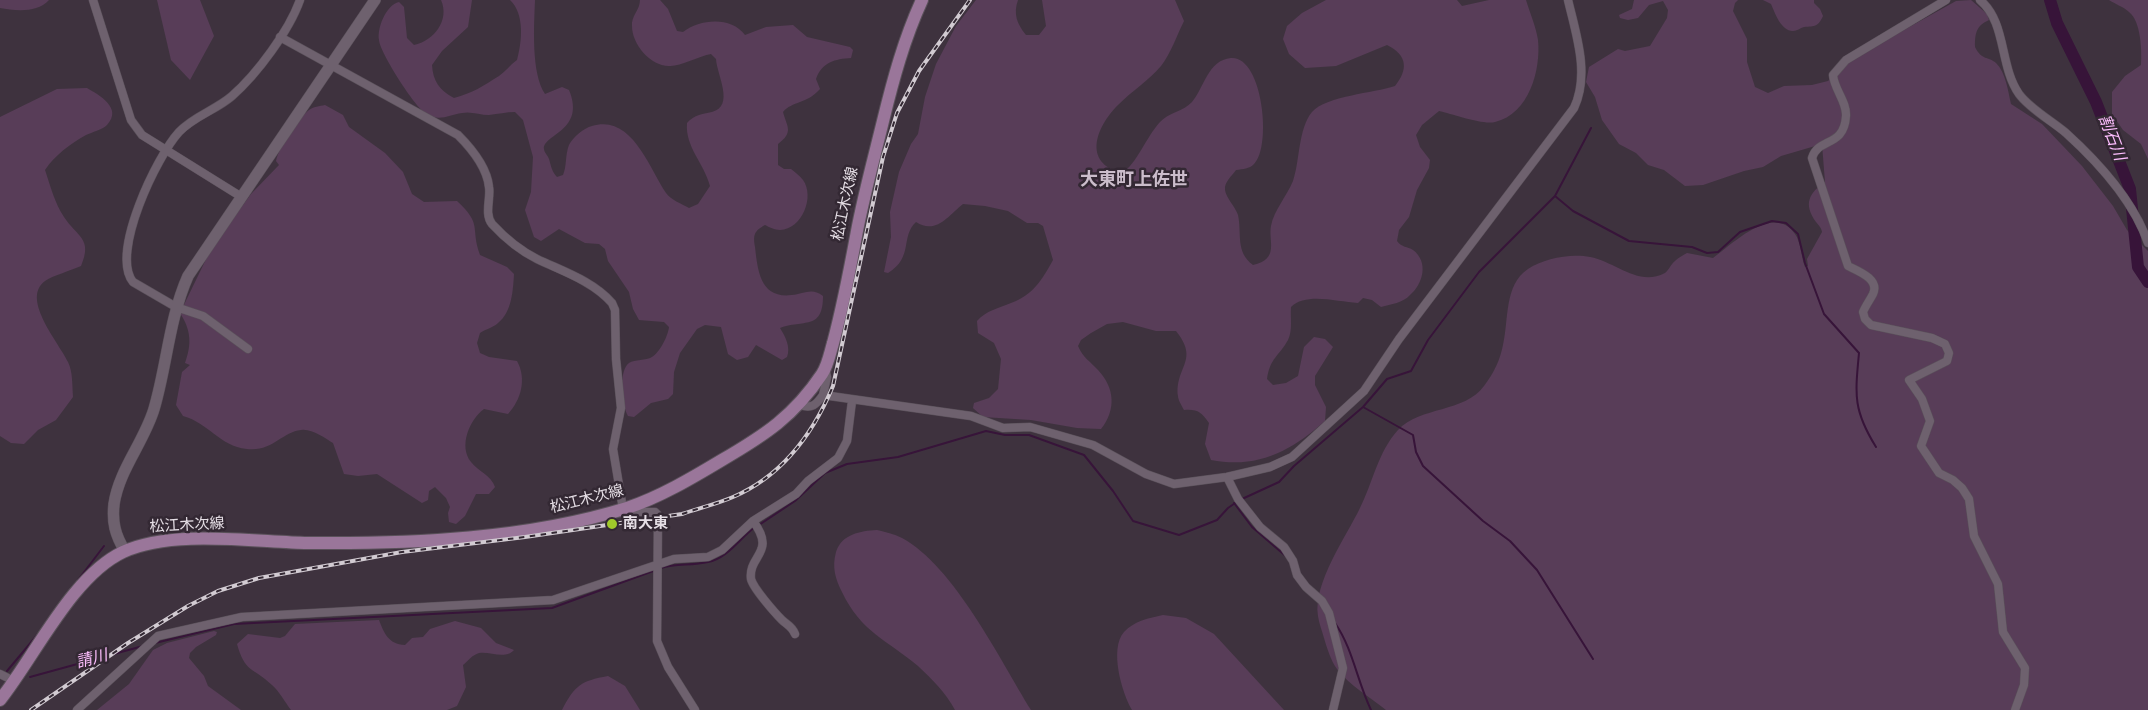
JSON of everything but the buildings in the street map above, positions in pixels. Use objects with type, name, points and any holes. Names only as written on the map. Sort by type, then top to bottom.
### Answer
[{"type":"main road","name":"松江木次線","points":[[0,700],[77,592],[94,572],[125,551],[147,543],[211,539],[338,543],[435,539],[545,528],[626,508],[685,482],[774,428],[800,405],[825,369],[842,308],[866,182],[900,55],[922,0]]},
{"type":"street","points":[[93,0],[131,120],[145,138],[240,196]]},
{"type":"street","points":[[248,349],[203,316],[176,308],[133,282],[129,277],[126,264],[135,221],[165,151],[186,125],[232,96],[280,37],[300,0]]},
{"type":"street","points":[[125,551],[114,530],[114,502],[121,480],[154,409],[176,308],[196,260],[375,0]]},
{"type":"street","points":[[823,395],[852,401],[971,416],[1002,428],[1030,427],[1093,445],[1146,474],[1174,484],[1227,477],[1270,467],[1292,457],[1364,392],[1399,339],[1574,108],[1579,97],[1581,67],[1568,0]]},
{"type":"street","points":[[1946,0],[1846,60],[1833,75],[1846,115],[1842,132],[1837,139],[1818,148],[1812,158],[1848,266],[1867,276],[1873,283],[1874,291],[1863,312],[1865,319],[1871,325],[1932,338],[1945,344],[1949,353],[1947,361],[1909,380],[1922,399],[1930,421],[1921,446],[1939,473],[1953,480],[1962,488],[1969,499],[1974,536],[1998,584],[2003,632],[2025,668],[2024,685],[2015,710]]},
{"type":"street","points":[[1980,0],[1995,18],[2010,78],[2020,96],[2067,134],[2099,167],[2123,197],[2148,243]]},
{"type":"street","points":[[280,37],[458,136],[485,171],[490,197],[488,215],[492,224],[512,242],[535,258],[569,273],[612,303],[615,310],[616,359],[621,408],[613,449],[626,508],[634,512],[658,513],[657,641],[668,667],[695,710]]},
{"type":"street","points":[[800,405],[808,407],[816,405],[823,395],[827,377],[825,369]]},
{"type":"street","points":[[77,710],[158,636],[242,617],[553,600],[658,568],[674,559],[708,557],[722,550],[796,494],[842,453],[849,433],[852,401]]},
{"type":"street","points":[[1227,477],[1238,498],[1260,527],[1284,547],[1293,561],[1297,574],[1306,587],[1322,601],[1329,613],[1343,668],[1333,710]]},
{"type":"street","points":[[755,525],[762,537],[763,548],[752,570],[752,582],[781,619],[792,628],[795,634]]},
{"type":"street","points":[[0,674],[14,681]]},
{"type":"shaded area","points":[[0,0],[49,0],[39,7],[32,9],[13,10],[0,8]]},
{"type":"shaded area","points":[[157,0],[200,0],[214,36],[190,80],[171,60]]},
{"type":"shaded area","points":[[441,0],[472,0],[468,27],[442,51],[432,65],[435,80],[444,92],[454,98],[461,96],[499,76],[517,60],[521,28],[518,13],[510,0],[535,0],[534,49],[537,74],[541,85],[545,94],[562,87],[569,90],[573,104],[572,114],[568,123],[545,144],[544,149],[555,175],[557,177],[563,175],[569,145],[576,136],[589,127],[606,124],[618,128],[629,135],[646,158],[666,193],[689,208],[698,204],[710,186],[689,140],[687,123],[695,117],[719,109],[722,103],[724,97],[723,89],[716,59],[711,54],[678,65],[669,66],[662,65],[649,58],[639,47],[633,33],[633,19],[640,0],[660,0],[668,9],[677,31],[683,32],[706,22],[724,22],[739,29],[745,35],[766,27],[793,25],[807,37],[850,47],[853,50],[851,58],[840,59],[825,65],[816,79],[820,89],[815,94],[787,108],[783,112],[788,133],[778,144],[778,165],[784,169],[791,169],[803,180],[808,195],[807,203],[795,224],[780,230],[765,225],[756,231],[754,236],[760,276],[769,290],[777,294],[786,295],[816,292],[823,296],[820,314],[815,319],[810,322],[780,328],[788,346],[787,357],[782,360],[756,345],[748,357],[737,360],[728,354],[721,327],[705,325],[697,329],[680,353],[674,372],[673,394],[668,399],[651,403],[634,417],[628,416],[624,405],[622,389],[623,373],[629,363],[655,355],[663,344],[669,327],[664,322],[639,320],[633,309],[629,292],[608,261],[605,249],[599,244],[585,243],[559,229],[541,241],[534,237],[525,210],[531,192],[533,157],[523,120],[515,112],[489,115],[465,113],[435,118],[426,114],[421,109],[385,56],[379,40],[379,29],[386,12],[394,4],[399,2],[404,7],[407,38],[414,45],[428,39],[442,22],[443,8]]},
{"type":"shaded area","points":[[976,0],[1018,0],[1016,14],[1020,27],[1026,35],[1039,35],[1046,26],[1042,0],[1175,0],[1184,21],[1168,55],[1161,66],[1110,114],[1099,134],[1097,153],[1101,161],[1109,168],[1122,173],[1137,157],[1160,122],[1192,102],[1207,76],[1217,64],[1231,58],[1242,61],[1251,71],[1257,86],[1263,122],[1262,140],[1259,154],[1254,164],[1248,168],[1236,170],[1227,182],[1225,190],[1238,215],[1241,248],[1247,260],[1253,265],[1261,262],[1270,254],[1271,226],[1293,181],[1304,127],[1312,112],[1328,102],[1395,86],[1404,69],[1404,63],[1399,53],[1387,45],[1336,66],[1305,68],[1289,54],[1283,39],[1287,26],[1302,13],[1326,0],[1457,0],[1462,6],[1489,0],[1526,0],[1538,40],[1537,64],[1535,77],[1524,100],[1507,117],[1489,123],[1439,111],[1422,125],[1416,135],[1420,147],[1430,160],[1429,168],[1417,190],[1409,217],[1399,230],[1397,241],[1401,245],[1413,250],[1421,261],[1423,267],[1418,285],[1404,300],[1381,307],[1372,300],[1363,298],[1358,303],[1323,299],[1305,300],[1297,302],[1291,307],[1290,336],[1270,366],[1267,379],[1273,385],[1286,383],[1298,376],[1304,347],[1314,337],[1325,339],[1333,347],[1315,376],[1315,385],[1326,407],[1325,421],[1299,441],[1273,455],[1259,460],[1228,462],[1211,460],[1205,444],[1209,423],[1199,412],[1184,410],[1179,401],[1178,386],[1185,364],[1186,350],[1183,341],[1176,331],[1156,331],[1123,322],[1107,324],[1081,340],[1078,346],[1080,350],[1104,377],[1112,399],[1109,414],[1101,429],[1077,428],[1031,420],[983,417],[973,408],[974,403],[989,398],[998,389],[1001,359],[994,343],[978,333],[977,321],[988,312],[1025,296],[1041,280],[1053,260],[1043,226],[1038,223],[1027,223],[1008,211],[963,204],[936,225],[923,225],[916,222],[911,228],[901,260],[888,273],[884,272],[891,237],[890,212],[899,172],[911,144],[918,134],[925,97],[936,64],[956,26]]},
{"type":"shaded area","points":[[1634,0],[1738,0],[1733,11],[1747,39],[1747,62],[1755,87],[1768,93],[1784,86],[1812,85],[1828,81],[1850,60],[1956,1],[1971,0],[1987,14],[1989,20],[1977,30],[1975,47],[1980,54],[1996,63],[1999,67],[2006,82],[2011,104],[2042,124],[2082,166],[2113,206],[2127,230],[2148,251],[2148,710],[1386,710],[1354,686],[1337,669],[1329,654],[1318,619],[1320,589],[1332,560],[1365,498],[1385,448],[1398,430],[1407,422],[1465,401],[1476,395],[1484,386],[1494,371],[1500,356],[1511,293],[1520,276],[1528,269],[1550,259],[1583,256],[1600,260],[1636,275],[1655,277],[1665,273],[1674,262],[1687,253],[1713,258],[1753,229],[1776,222],[1786,225],[1795,234],[1799,241],[1805,267],[1808,266],[1807,259],[1822,232],[1812,216],[1809,204],[1815,190],[1825,182],[1822,144],[1781,156],[1763,167],[1744,171],[1703,185],[1685,186],[1664,170],[1648,165],[1636,153],[1619,144],[1602,120],[1595,97],[1586,82],[1589,67],[1618,49],[1625,51],[1650,46],[1667,18],[1668,10],[1663,1],[1649,5],[1638,18],[1628,20],[1620,18],[1619,15],[1632,9]]},
{"type":"shaded area","points":[[1763,0],[1814,0],[1823,16],[1816,25],[1794,31],[1789,30],[1779,21],[1771,4]]},
{"type":"shaded area","points":[[2109,0],[2148,0],[2148,159],[2141,144],[2123,130],[2112,114],[2112,92],[2125,76],[2141,65],[2141,52],[2140,37],[2133,16]]},
{"type":"shaded area","points":[[87,88],[108,103],[112,113],[111,119],[105,127],[86,135],[69,146],[45,170],[61,212],[82,238],[85,249],[84,257],[81,266],[45,281],[38,289],[37,299],[44,322],[70,366],[73,397],[56,420],[38,430],[24,444],[11,443],[0,436],[0,117],[57,89]]},
{"type":"shaded area","points":[[325,105],[343,115],[349,127],[385,153],[403,172],[412,194],[424,202],[457,201],[473,221],[480,255],[507,267],[514,274],[511,300],[506,313],[496,325],[480,333],[477,343],[480,353],[489,357],[517,361],[522,375],[521,389],[513,408],[508,414],[484,409],[470,426],[466,441],[467,456],[474,465],[491,479],[495,487],[489,494],[476,494],[465,516],[456,524],[449,522],[448,513],[450,507],[446,498],[435,487],[429,491],[428,500],[422,503],[377,474],[358,476],[344,474],[333,443],[313,432],[301,430],[288,434],[263,448],[247,449],[229,444],[192,419],[183,416],[176,405],[182,372],[190,365],[185,363],[189,350],[189,337],[180,313],[211,249],[251,194],[279,165],[276,161],[281,148],[300,119],[311,109]]},
{"type":"shaded area","points":[[877,530],[902,538],[921,551],[940,570],[974,616],[1031,710],[955,710],[943,692],[918,666],[866,626],[858,617],[849,606],[838,582],[834,568],[836,552],[847,537],[864,531]]},
{"type":"shaded area","points":[[1163,615],[1186,618],[1214,634],[1284,710],[1132,710],[1124,693],[1117,660],[1120,640],[1124,632],[1132,625]]},
{"type":"shaded area","points":[[379,620],[388,637],[399,644],[405,645],[412,638],[423,637],[430,629],[455,621],[481,628],[496,643],[514,650],[502,655],[479,653],[470,658],[463,665],[466,687],[457,706],[447,710],[291,710],[275,687],[250,669],[243,660],[237,644],[248,634],[280,638],[285,636],[295,624]]},
{"type":"shaded area","points":[[214,631],[217,632],[216,635],[196,647],[190,653],[189,658],[204,676],[208,686],[241,710],[97,710],[129,684],[153,650],[167,643]]},
{"type":"shaded area","points":[[608,676],[625,686],[640,710],[562,710],[575,690],[585,682]]},
{"type":"waterway","name":"割石川","points":[[2050,0],[2057,23],[2096,102],[2130,189],[2138,267],[2148,282]]},
{"type":"waterway","points":[[1242,499],[1279,482],[1294,466],[1363,407],[1387,379],[1411,371],[1428,340],[1479,272],[1555,196],[1591,128]]},
{"type":"waterway","points":[[1555,196],[1573,211],[1629,241],[1692,247],[1707,253],[1718,252],[1740,232],[1772,221],[1786,223],[1798,234],[1805,263],[1824,314],[1859,353],[1857,402],[1863,423],[1876,447]]},
{"type":"waterway","points":[[1363,407],[1413,435],[1416,452],[1423,466],[1483,521],[1510,541],[1537,570],[1593,659]]},
{"type":"waterway","points":[[759,525],[795,501],[825,473],[847,464],[898,457],[986,431],[1005,435],[1029,435],[1084,455],[1113,491],[1133,521],[1179,535],[1217,520],[1228,508],[1238,501]]},
{"type":"waterway","points":[[1234,503],[1252,527],[1288,558]]},
{"type":"waterway","points":[[661,568],[715,560],[727,553],[755,527]]},
{"type":"waterway","points":[[78,580],[104,546]]},
{"type":"waterway","points":[[155,643],[234,624],[552,608],[656,570]]},
{"type":"waterway","points":[[1335,623],[1351,654],[1371,710]]},
{"type":"waterway","points":[[7,671],[38,634]]},
{"type":"waterway","name":"請川","points":[[30,677],[143,646]]},
{"type":"railway","points":[[31,710],[128,643],[188,606],[218,591],[259,578],[402,552],[525,537],[682,514],[733,497],[766,478],[794,452],[805,437],[816,421],[833,386],[883,157],[897,113],[919,71],[970,0]]},
{"type":"place","name":"南大東","points":[[612,524]]},
{"type":"district","name":"大東町上佐世","points":[[1134,181]]}]
